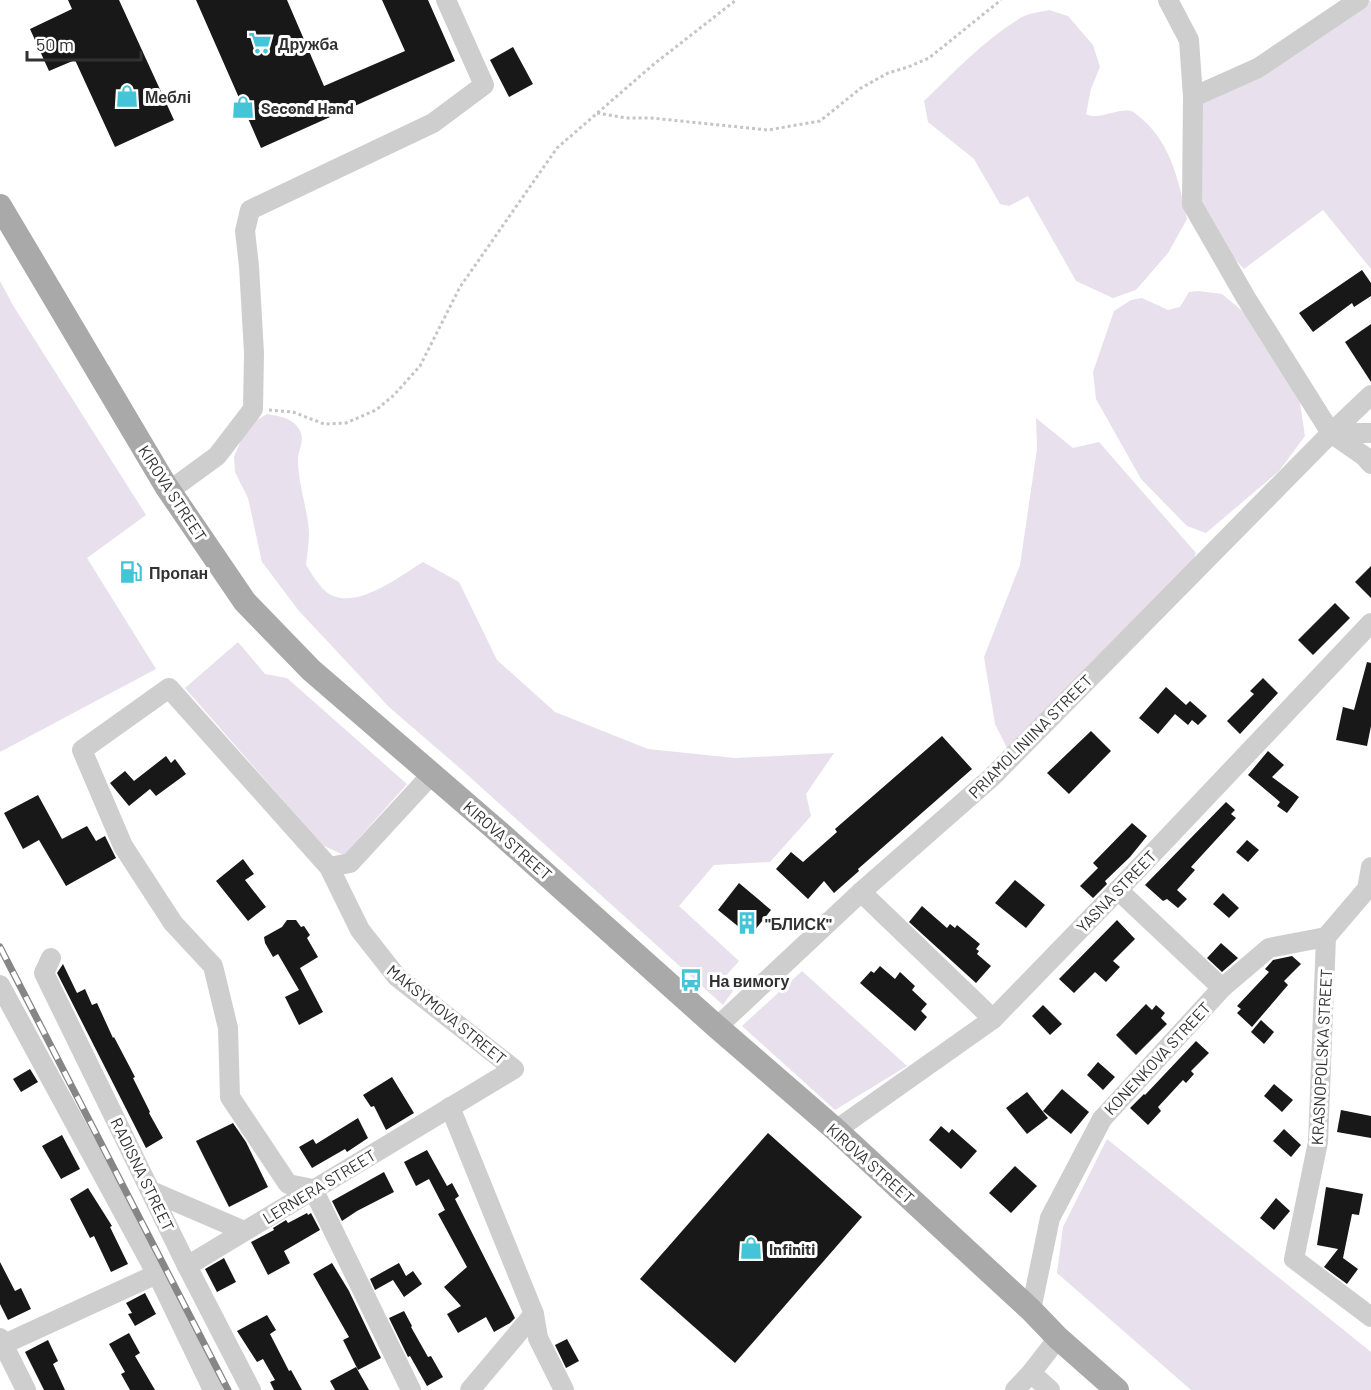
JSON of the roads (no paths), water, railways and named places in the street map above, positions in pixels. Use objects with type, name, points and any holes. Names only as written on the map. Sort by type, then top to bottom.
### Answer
[{"type":"main road","name":"KIROVA STREET","points":[[0,206],[169,490],[245,602],[311,670],[836,1130],[1031,1310],[1058,1338],[1117,1390]]},
{"type":"street","points":[[169,490],[217,456],[253,409],[254,353],[245,231],[250,210],[433,123],[484,85],[446,0]]},
{"type":"street","points":[[1168,0],[1189,40],[1193,97],[1192,204],[1246,298],[1331,433],[1364,456],[1371,464]]},
{"type":"street","points":[[1193,97],[1258,68],[1359,0]]},
{"type":"street","name":"PRIAMOLINIINA STREET","points":[[717,1028],[861,892],[992,777],[1371,395]]},
{"type":"street","points":[[1331,433],[1371,434]]},
{"type":"street","name":"YASNA STREET","points":[[836,1130],[993,1019],[1371,623]]},
{"type":"street","name":"MAKSYMOVA STREET","points":[[313,1189],[288,1184],[230,1097],[228,1028],[213,966],[173,923],[123,846],[82,750],[169,688],[329,867],[360,930],[397,977],[514,1069],[450,1107]]},
{"type":"street","points":[[329,867],[350,863],[432,774]]},
{"type":"street","points":[[1326,937],[1367,889],[1371,867]]},
{"type":"street","points":[[1118,890],[1222,988]]},
{"type":"street","points":[[861,892],[993,1019]]},
{"type":"street","name":"KONENKOVA STREET","points":[[1031,1310],[1050,1218],[1102,1119],[1222,988],[1269,948],[1326,937]]},
{"type":"street","name":"KRASNOPOLSKA STREET","points":[[1326,937],[1318,1142],[1294,1259],[1371,1317]]},
{"type":"street","name":"RADISNA STREET","points":[[51,958],[44,973],[187,1266],[251,1390]]},
{"type":"street","name":"RADISNA STREET","points":[[0,985],[159,1278],[213,1390]]},
{"type":"street","points":[[450,1107],[534,1314],[538,1338],[564,1390]]},
{"type":"street","name":"LERNERA STREET","points":[[187,1266],[450,1107]]},
{"type":"street","points":[[313,1189],[411,1390]]},
{"type":"street","points":[[151,1191],[244,1231]]},
{"type":"street","points":[[26,1390],[1,1343],[159,1278]]},
{"type":"street","points":[[470,1390],[534,1314]]},
{"type":"street","points":[[1016,1390],[1058,1338]]},
{"type":"street","points":[[1031,1373],[1050,1390]]},
{"type":"railway","points":[[0,947],[228,1390]]},
{"type":"place","name":"Дружба","points":[[260,43]]},
{"type":"place","name":"Меблі","points":[[127,96]]},
{"type":"place","name":"Second Hand","points":[[243,107]]},
{"type":"place","name":"Пропан","points":[[131,572]]},
{"type":"place","name":"\"БЛИСК\"","points":[[747,923]]},
{"type":"place","name":"На вимогу","points":[[691,980]]},
{"type":"place","name":"Infiniti","points":[[751,1248]]}]
